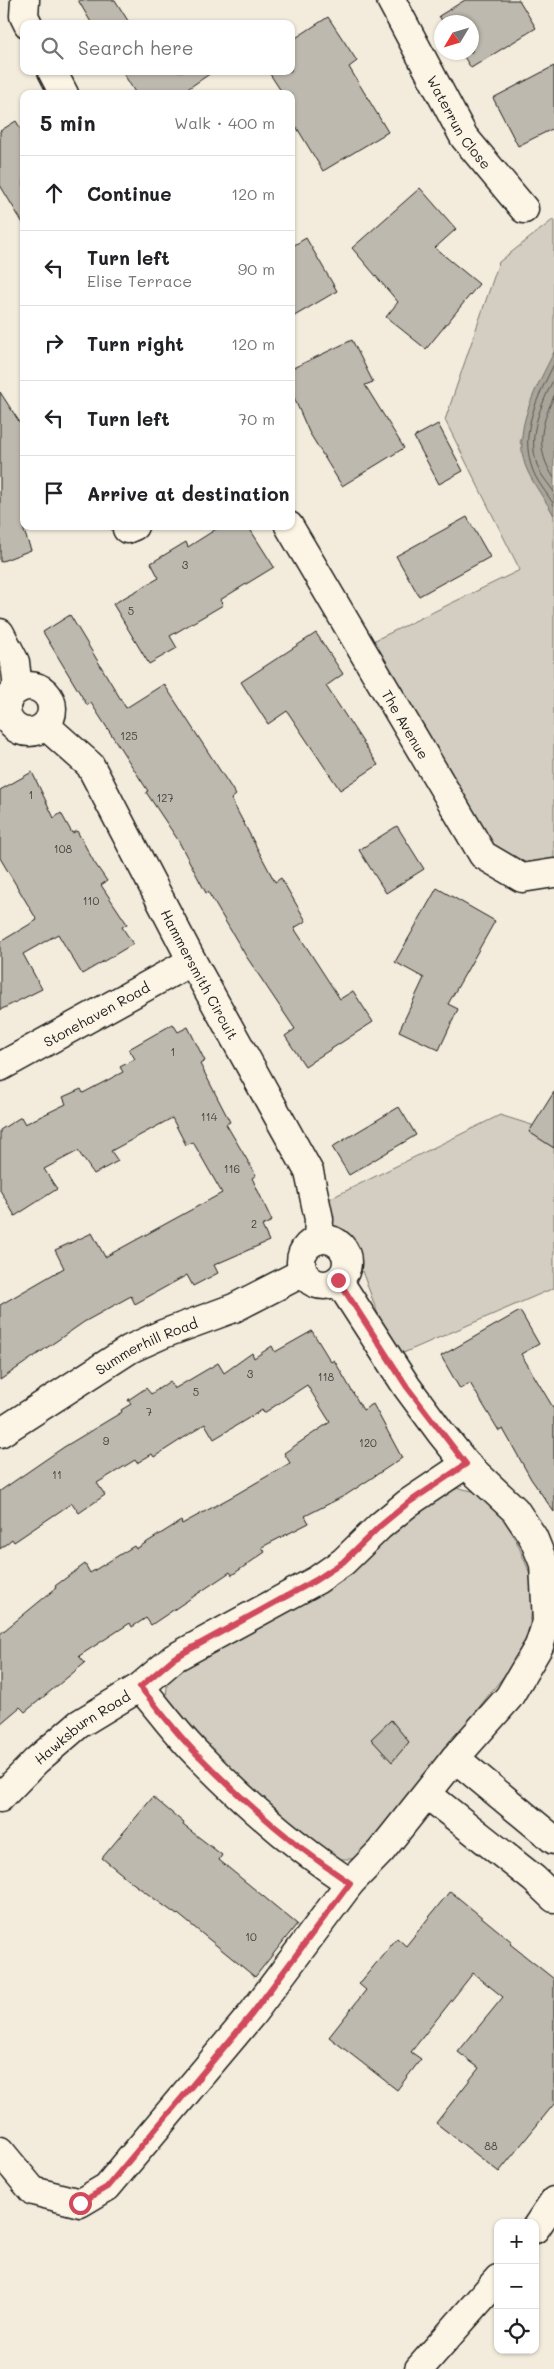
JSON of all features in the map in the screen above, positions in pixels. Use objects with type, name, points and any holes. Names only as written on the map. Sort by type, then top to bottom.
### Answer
[{"type":"street","points":[[25,0],[24,16],[26,20]]},
{"type":"street","name":"Waterrun Close","points":[[392,0],[464,137],[524,209]]},
{"type":"street","points":[[54,75],[62,90]]},
{"type":"street","name":"The Avenue","points":[[291,530],[483,855],[522,878],[554,873]]},
{"type":"street","points":[[0,633],[15,662],[18,689]]},
{"type":"street","points":[[27,686],[42,690],[52,701],[53,716],[46,726],[26,733],[4,724],[6,705],[10,695],[18,689],[27,686]]},
{"type":"street","name":"Hammersmith Circuit","points":[[46,726],[90,765],[192,961],[309,1172],[319,1218],[318,1240]]},
{"type":"street","name":"Stonehaven Road","points":[[0,1067],[192,961]]},
{"type":"street","points":[[318,1240],[329,1240],[343,1250],[346,1271],[338,1280],[329,1285],[315,1285],[302,1273],[300,1264],[308,1244],[318,1240]]},
{"type":"street","name":"Summerhill Road","points":[[0,1433],[130,1349],[163,1334],[234,1308],[302,1273]]},
{"type":"street","points":[[0,2151],[33,2191],[80,2203],[107,2187],[252,2014],[350,1883],[381,1851],[428,1795],[455,1758],[509,1697],[539,1646],[547,1622],[544,1564],[533,1537],[515,1510],[466,1464],[407,1387],[338,1280]]},
{"type":"street","name":"Hawksburn Road","points":[[0,1798],[36,1761],[79,1724],[140,1687],[174,1658],[316,1580],[343,1562],[380,1526],[408,1503],[466,1464]]},
{"type":"street","points":[[140,1687],[199,1756],[266,1820],[311,1858],[350,1883]]},
{"type":"street","points":[[455,1758],[554,1840]]},
{"type":"street","points":[[428,1795],[534,1879],[554,1898]]},
{"type":"street","points":[[539,2223],[554,2201]]},
{"type":"street","points":[[420,2369],[494,2284]]},
{"type":"shaded area","points":[[554,219],[554,357],[520,442],[554,516],[554,873],[483,855],[367,644],[520,570],[445,420],[499,262]]},
{"type":"shaded area","points":[[500,1115],[554,1132],[554,1288],[394,1357],[359,1263],[317,1205]]},
{"type":"shaded area","points":[[459,1488],[477,1492],[508,1521],[529,1571],[533,1595],[531,1618],[526,1639],[511,1667],[365,1851],[353,1859],[337,1859],[263,1806],[166,1702],[167,1685],[175,1668],[436,1495]]},
{"type":"water","points":[[554,352],[554,515],[528,472],[523,457],[522,442],[523,426],[533,395]]},
{"type":"building","points":[[78,0],[115,0],[128,20],[90,20]]},
{"type":"building","points":[[465,0],[519,0],[536,28],[471,68],[466,60],[479,60],[479,15],[441,15]]},
{"type":"building","points":[[328,17],[357,61],[349,67],[388,132],[323,171],[295,125],[295,90],[280,90],[271,75],[295,75],[295,38]]},
{"type":"building","points":[[554,66],[554,128],[518,146],[493,98]]},
{"type":"building","points":[[124,75],[208,75],[186,90],[134,90]]},
{"type":"building","points":[[16,121],[20,128],[20,218],[0,185],[0,131]]},
{"type":"building","points":[[420,188],[456,229],[435,248],[479,284],[426,349],[386,317],[398,302],[352,248]]},
{"type":"building","points":[[306,238],[337,291],[295,316],[295,245]]},
{"type":"building","points":[[352,340],[373,382],[365,385],[404,448],[342,486],[309,432],[295,400],[295,367]]},
{"type":"building","points":[[0,392],[20,423],[20,530],[24,530],[31,550],[0,562]]},
{"type":"building","points":[[438,424],[463,471],[439,484],[414,437]]},
{"type":"building","points":[[467,517],[490,557],[419,596],[396,556]]},
{"type":"building","points":[[215,530],[251,530],[274,567],[220,600],[223,605],[170,636],[177,648],[149,664],[113,604],[159,578],[151,563],[186,542],[188,547]]},
{"type":"building","points":[[70,615],[126,708],[164,684],[236,795],[231,799],[275,882],[281,878],[306,921],[294,928],[340,999],[353,991],[373,1022],[305,1066],[285,1036],[295,1029],[246,956],[208,892],[206,893],[178,840],[146,792],[148,791],[91,703],[87,705],[43,632]]},
{"type":"building","points":[[316,633],[343,674],[326,686],[378,765],[340,790],[287,711],[268,724],[241,682]]},
{"type":"building","points":[[32,772],[54,818],[61,813],[72,833],[77,831],[107,881],[101,885],[127,924],[122,927],[133,944],[82,974],[58,934],[23,954],[42,989],[0,1010],[0,942],[37,920],[0,858],[0,790]]},
{"type":"building","points":[[397,826],[424,869],[386,893],[359,850]]},
{"type":"building","points":[[437,888],[495,921],[448,1004],[458,1009],[439,1050],[399,1031],[424,978],[395,962]]},
{"type":"building","points":[[173,1024],[178,1032],[188,1027],[205,1061],[200,1064],[230,1122],[226,1124],[256,1175],[252,1178],[272,1221],[262,1226],[269,1241],[214,1265],[218,1273],[193,1286],[187,1275],[135,1304],[131,1296],[84,1322],[0,1380],[0,1305],[64,1268],[55,1250],[92,1233],[105,1257],[222,1193],[193,1142],[186,1145],[172,1118],[111,1151],[118,1161],[94,1174],[78,1151],[44,1169],[57,1189],[15,1216],[0,1190],[0,1130],[21,1117],[25,1124],[66,1104],[63,1097],[81,1089],[83,1093],[123,1072],[120,1067],[135,1059],[129,1049]]},
{"type":"building","points":[[554,1092],[554,1148],[529,1132]]},
{"type":"building","points":[[399,1107],[416,1135],[349,1175],[332,1147]]},
{"type":"building","points":[[520,1311],[539,1344],[521,1354],[554,1409],[554,1512],[531,1479],[503,1429],[499,1431],[470,1383],[460,1389],[441,1356]]},
{"type":"building","points":[[312,1331],[331,1362],[334,1360],[363,1410],[373,1404],[402,1458],[346,1495],[305,1516],[309,1523],[262,1547],[265,1552],[232,1575],[230,1572],[151,1625],[146,1618],[132,1627],[130,1623],[79,1656],[85,1663],[25,1712],[20,1707],[0,1724],[0,1634],[56,1588],[55,1586],[85,1564],[90,1573],[134,1546],[136,1549],[181,1521],[182,1524],[235,1495],[290,1463],[284,1453],[330,1422],[307,1385],[264,1413],[262,1410],[214,1439],[205,1424],[154,1457],[152,1454],[137,1463],[135,1460],[97,1483],[105,1495],[79,1513],[72,1503],[14,1542],[12,1539],[0,1549],[0,1491],[64,1447],[122,1412],[121,1410],[131,1404],[128,1400],[146,1388],[151,1394],[170,1381],[174,1389],[218,1363],[224,1373],[252,1353],[254,1358],[272,1346],[275,1352]]},
{"type":"building","points":[[391,1720],[409,1742],[392,1762],[371,1739]]},
{"type":"building","points":[[153,1797],[184,1823],[183,1825],[222,1855],[219,1860],[297,1924],[255,1977],[178,1914],[134,1884],[102,1858]]},
{"type":"building","points":[[450,1891],[512,1942],[510,1944],[554,1979],[554,2104],[499,2172],[436,2123],[479,2068],[458,2052],[503,1997],[473,1973],[411,2052],[421,2059],[397,2090],[329,2037],[366,1990],[359,1984],[397,1938],[406,1946]]},
{"type":"route","points":[[80,2203],[107,2187],[252,2014],[350,1883],[311,1858],[266,1820],[199,1756],[140,1687],[174,1658],[316,1580],[343,1562],[380,1526],[408,1503],[466,1464],[407,1387],[338,1280]]}]
